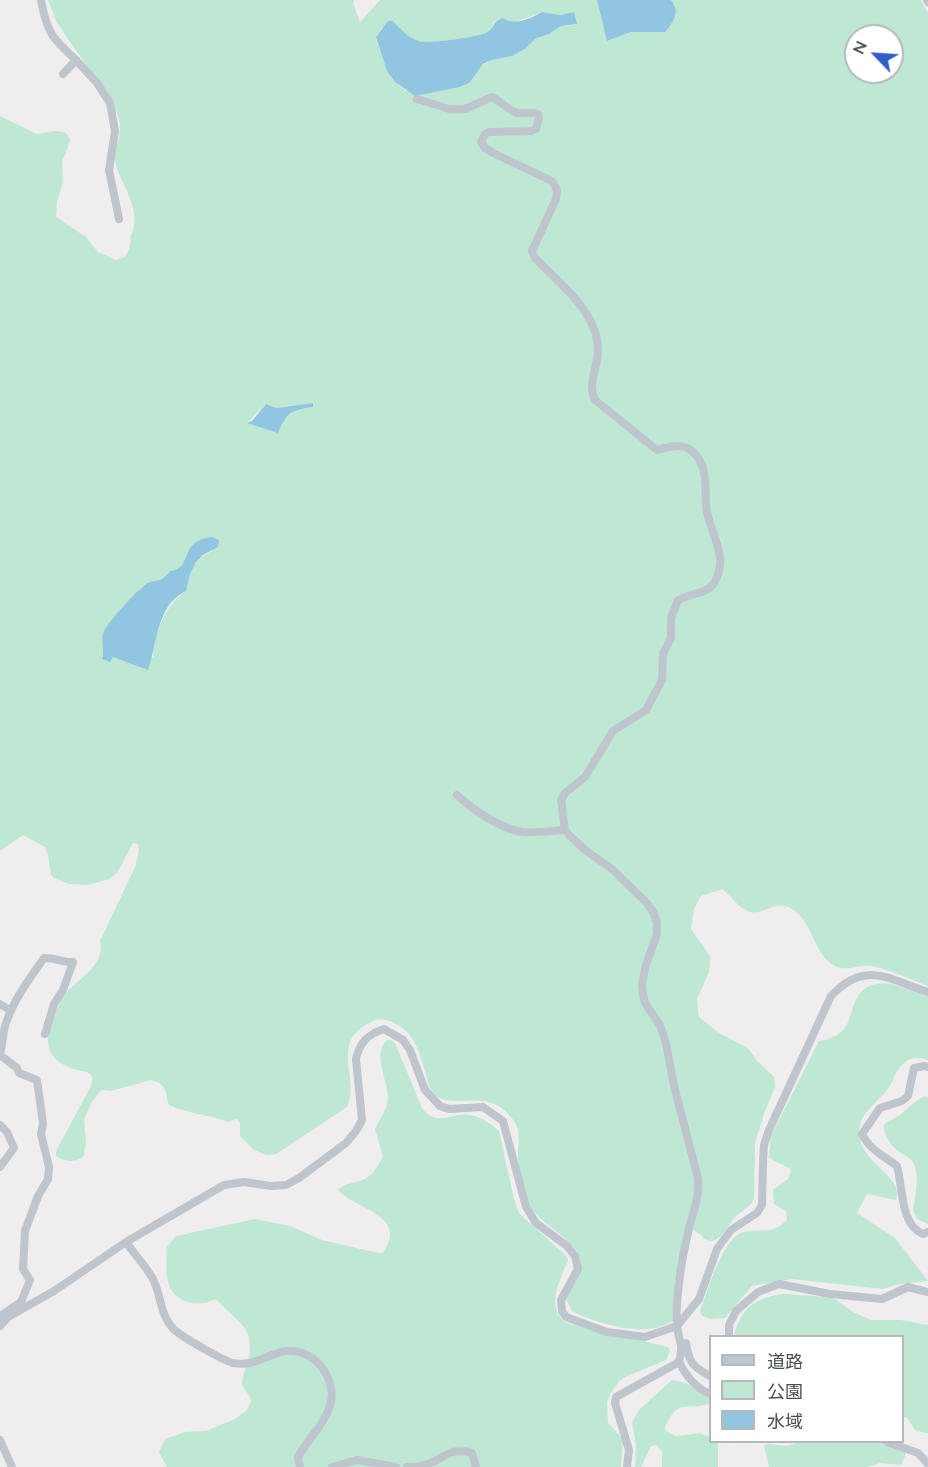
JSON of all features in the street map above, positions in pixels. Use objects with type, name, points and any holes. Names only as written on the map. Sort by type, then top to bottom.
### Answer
[{"type":"street","points":[[41,0],[45,21],[55,41],[98,83],[110,103],[115,131],[109,170],[119,219]]},
{"type":"street","points":[[63,74],[76,60]]},
{"type":"street","points":[[417,99],[437,106],[465,109],[492,97],[518,113],[538,114],[536,129],[489,132],[485,134],[481,142],[493,153],[552,181],[557,190],[556,200],[532,250],[536,258],[579,304],[592,323],[598,351],[592,395],[595,400],[657,450],[678,446],[692,451],[703,470],[707,483],[707,511],[721,553],[715,582],[703,592],[686,595],[678,600],[671,618],[671,638],[663,654],[662,680],[645,711],[613,731],[585,777],[565,793],[561,800],[565,830],[585,850],[612,869],[643,898],[657,922],[655,942],[646,964],[642,984],[643,995],[645,1003],[660,1025],[666,1043],[699,1189],[684,1253],[677,1326],[683,1346],[679,1362],[689,1378],[701,1390],[709,1393]]},
{"type":"street","points":[[457,795],[470,808],[513,830],[522,832],[565,830]]},
{"type":"street","points":[[0,1316],[21,1302],[30,1280],[23,1269],[26,1231],[38,1196],[48,1179],[49,1167],[41,1134],[43,1123],[37,1080],[19,1073],[17,1068],[0,1055],[1,1037],[17,998],[44,958],[51,957],[64,963],[73,962],[63,990],[54,1004],[45,1034]]},
{"type":"street","points":[[677,1326],[699,1299],[717,1248],[731,1230],[757,1214],[762,1204],[764,1145],[831,996],[843,983],[868,974],[882,975],[928,992]]},
{"type":"street","points":[[0,1004],[11,1011]]},
{"type":"street","points":[[0,1326],[8,1317],[54,1290],[126,1242],[224,1185],[244,1182],[271,1186],[286,1185],[346,1143],[362,1120],[356,1059],[358,1050],[366,1037],[384,1029],[403,1040],[410,1050],[425,1090],[440,1106],[449,1109],[483,1107],[503,1121],[526,1207],[536,1223],[567,1246],[575,1256],[578,1269],[561,1300],[562,1311],[566,1317],[607,1332],[645,1337],[677,1326],[683,1327],[688,1359],[698,1370],[709,1375]]},
{"type":"street","points":[[928,1067],[914,1068],[908,1096],[902,1101],[880,1108],[862,1134],[881,1155],[897,1166],[908,1220],[915,1231],[923,1234],[928,1232]]},
{"type":"street","points":[[0,1125],[7,1132],[14,1148],[0,1167]]},
{"type":"street","points":[[126,1242],[153,1279],[165,1318],[177,1332],[230,1363],[247,1365],[286,1351],[298,1352],[316,1360],[323,1367],[330,1389],[328,1411],[298,1457],[300,1467]]},
{"type":"street","points":[[729,1335],[729,1325],[736,1311],[758,1292],[779,1284],[830,1294],[882,1299],[908,1287],[928,1292]]},
{"type":"street","points":[[627,1467],[629,1450],[615,1403],[616,1397],[679,1362]]},
{"type":"street","points":[[0,1440],[12,1467]]},
{"type":"street","points":[[890,1443],[918,1453],[928,1464]]},
{"type":"street","points":[[407,1467],[422,1466],[463,1449],[472,1453],[476,1467]]},
{"type":"street","points":[[332,1467],[357,1460],[396,1467]]},
{"type":"green space","points":[[48,0],[354,0],[360,22],[380,0],[597,0],[608,41],[631,32],[655,31],[676,6],[671,0],[921,0],[928,13],[928,986],[877,967],[840,968],[835,966],[822,954],[804,920],[790,908],[779,906],[761,912],[751,912],[739,905],[722,889],[701,896],[694,909],[691,929],[710,956],[709,972],[697,999],[699,1017],[719,1033],[748,1048],[757,1061],[774,1077],[775,1087],[755,1143],[754,1199],[716,1240],[704,1239],[693,1230],[688,1233],[677,1319],[658,1327],[635,1329],[601,1323],[572,1311],[566,1299],[581,1264],[579,1255],[567,1240],[533,1211],[528,1203],[520,1172],[519,1134],[514,1121],[501,1107],[491,1103],[450,1101],[434,1094],[412,1038],[400,1026],[386,1020],[379,1019],[371,1022],[358,1030],[351,1040],[348,1062],[351,1085],[347,1107],[276,1154],[266,1155],[253,1149],[240,1136],[240,1123],[237,1119],[228,1122],[169,1105],[163,1087],[151,1080],[111,1091],[101,1090],[84,1119],[86,1142],[84,1156],[70,1161],[56,1156],[56,1151],[90,1088],[92,1078],[88,1073],[67,1066],[53,1056],[48,1040],[50,1029],[63,997],[90,970],[99,957],[100,941],[136,865],[139,849],[138,844],[133,843],[117,873],[109,879],[88,885],[69,884],[54,878],[51,875],[45,847],[23,835],[0,851],[0,116],[37,134],[57,131],[66,133],[70,141],[62,162],[63,182],[57,202],[56,217],[86,237],[98,252],[116,260],[125,257],[129,248],[134,216],[133,207],[114,154],[120,123],[111,101],[57,23]],"holes":[[[542,12],[560,15],[574,12],[576,25],[561,26],[535,39],[525,49],[512,56],[492,60],[480,67],[406,91],[390,74],[376,40],[381,30],[393,21],[411,38],[433,42],[478,36],[490,31],[494,22],[515,22]],[[313,403],[313,407],[297,410],[288,415],[280,429],[248,422],[266,404],[277,408]],[[214,550],[195,564],[190,572],[185,591],[166,612],[157,634],[153,657],[102,659],[107,626],[133,597],[146,585],[181,567],[186,556]]]},
{"type":"green space","points":[[881,983],[928,996],[928,1060],[916,1058],[904,1063],[886,1092],[871,1107],[860,1125],[859,1137],[863,1148],[887,1175],[897,1191],[896,1200],[867,1194],[857,1213],[895,1238],[928,1281],[899,1284],[883,1289],[792,1279],[752,1286],[725,1318],[711,1319],[702,1316],[700,1311],[711,1279],[723,1254],[736,1236],[744,1232],[771,1230],[787,1220],[786,1211],[774,1204],[773,1190],[789,1178],[791,1169],[769,1158],[771,1136],[819,1041],[832,1038],[841,1032],[860,994],[868,986]]},
{"type":"green space","points":[[387,1040],[395,1043],[422,1108],[428,1114],[439,1118],[470,1115],[486,1121],[499,1131],[519,1213],[568,1260],[558,1285],[555,1301],[556,1309],[566,1323],[668,1347],[670,1351],[666,1360],[619,1381],[607,1402],[608,1423],[623,1439],[621,1467],[167,1467],[159,1452],[165,1439],[185,1432],[206,1431],[235,1419],[247,1410],[251,1401],[242,1385],[250,1346],[246,1330],[216,1299],[194,1303],[180,1299],[175,1294],[167,1277],[167,1247],[176,1236],[255,1219],[290,1226],[322,1240],[383,1253],[389,1240],[389,1230],[385,1221],[338,1190],[368,1177],[383,1157],[375,1129],[388,1102],[381,1060],[381,1052]]},
{"type":"green space","points":[[925,1096],[928,1098],[928,1224],[917,1219],[913,1210],[917,1187],[913,1163],[888,1140],[883,1126]]},
{"type":"green space","points":[[783,1294],[826,1297],[835,1299],[853,1312],[871,1320],[901,1320],[928,1325],[928,1433],[916,1431],[904,1416],[904,1335],[734,1335],[745,1311],[757,1302]]},
{"type":"green space","points":[[672,1380],[686,1383],[709,1398],[709,1403],[702,1406],[680,1408],[665,1426],[666,1431],[675,1436],[700,1433],[709,1437],[709,1443],[718,1443],[718,1467],[662,1467],[662,1452],[657,1445],[651,1446],[641,1467],[635,1467],[636,1445],[632,1422],[639,1410]]},
{"type":"green space","points":[[798,1443],[887,1443],[905,1451],[905,1456],[901,1465],[880,1463],[868,1467],[769,1467],[764,1446],[768,1444],[787,1446]]},
{"type":"water","points":[[597,0],[671,0],[676,13],[665,32],[631,32],[607,41]]},
{"type":"water","points":[[542,12],[560,15],[574,12],[577,24],[561,26],[535,39],[525,49],[512,56],[483,64],[469,83],[460,87],[415,96],[395,82],[387,71],[376,37],[388,21],[393,21],[415,40],[424,42],[477,36],[489,31],[502,18],[517,21]]},
{"type":"water","points":[[313,403],[313,407],[300,409],[287,416],[278,433],[247,423],[252,421],[266,404],[277,408]]},
{"type":"water","points":[[213,537],[219,540],[218,547],[203,555],[196,562],[186,591],[171,603],[161,620],[148,670],[113,657],[110,662],[102,659],[104,631],[125,604],[145,585],[161,580],[170,571],[182,565],[194,543]]}]
